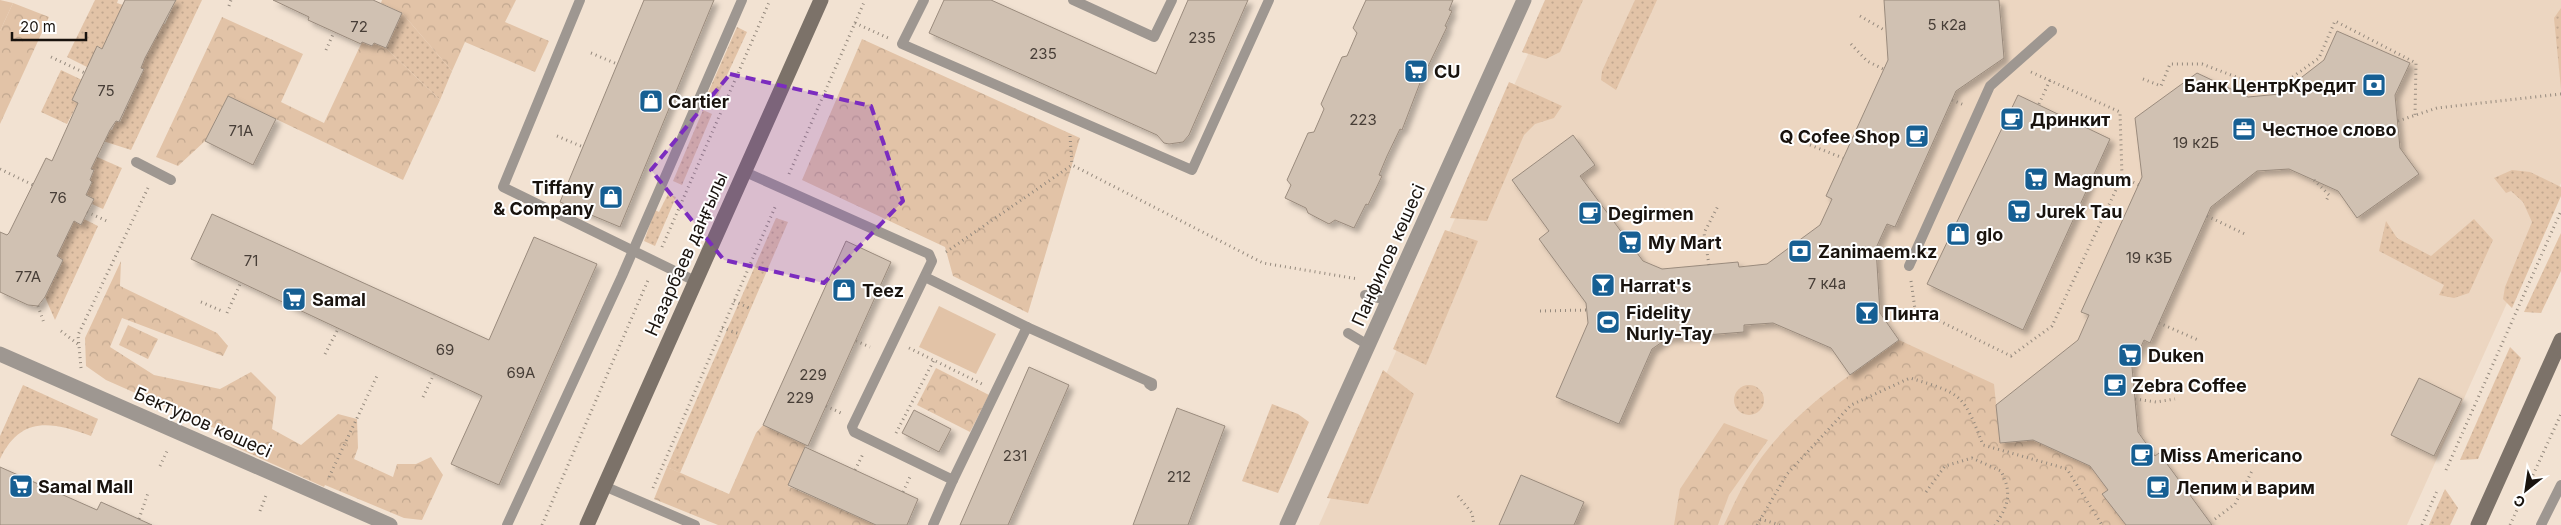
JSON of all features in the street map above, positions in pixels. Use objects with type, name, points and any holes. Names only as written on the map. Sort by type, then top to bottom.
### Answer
[{"type":"main road","name":"Назарбаев даңғылы","points":[[587,525],[821,0]]},
{"type":"main road","points":[[2478,525],[2561,340]]},
{"type":"street","name":"Панфилов көшесі","points":[[1287,525],[1524,0]]},
{"type":"street","name":"Бектуров көшесі","points":[[0,354],[390,525]]},
{"type":"lane","points":[[580,0],[502,187],[695,281]]},
{"type":"lane","points":[[507,525],[632,251],[742,0]]},
{"type":"lane","points":[[924,0],[902,44],[1192,170],[1269,0]]},
{"type":"lane","points":[[1073,0],[1154,37],[1172,0]]},
{"type":"lane","points":[[1909,266],[1990,86],[2052,31]]},
{"type":"lane","points":[[136,162],[171,180]]},
{"type":"lane","points":[[744,171],[929,254],[932,261],[925,277],[852,427],[854,432],[954,480]]},
{"type":"lane","points":[[925,277],[1027,327],[1152,383],[1152,386],[1149,384]]},
{"type":"lane","points":[[1365,295],[1388,300]]},
{"type":"lane","points":[[933,525],[1027,327]]},
{"type":"lane","points":[[1348,333],[1368,345]]},
{"type":"lane","points":[[2541,525],[2561,484]]},
{"type":"lane","points":[[604,486],[646,504],[672,520],[695,525]]},
{"type":"path","points":[[228,6],[231,0]]},
{"type":"path","points":[[646,504],[865,0]]},
{"type":"path","points":[[1860,16],[1886,31]]},
{"type":"path","points":[[2143,79],[2161,86],[2170,64],[2202,64],[2273,91],[2319,58],[2335,21],[2416,62],[2415,116]]},
{"type":"path","points":[[855,23],[902,44]]},
{"type":"path","points":[[326,50],[334,32]]},
{"type":"path","points":[[1851,44],[1867,61],[1884,69]]},
{"type":"path","points":[[591,53],[618,64]]},
{"type":"path","points":[[51,57],[84,73]]},
{"type":"path","points":[[1909,266],[1915,309],[2010,356],[2052,326],[2122,177],[2120,112],[2031,72]]},
{"type":"path","points":[[2038,104],[2050,80]]},
{"type":"path","points":[[2398,121],[2437,108],[2561,94]]},
{"type":"path","points":[[1070,117],[1072,165]]},
{"type":"path","points":[[557,136],[583,147]]},
{"type":"path","points":[[1810,145],[1843,158]]},
{"type":"path","points":[[932,261],[1072,165]]},
{"type":"path","points":[[1072,165],[1263,263],[1362,280]]},
{"type":"path","points":[[0,169],[33,185]]},
{"type":"path","points":[[88,373],[80,367],[78,335],[156,172]]},
{"type":"path","points":[[2122,177],[2139,185]]},
{"type":"path","points":[[2314,180],[2329,194],[2326,201]]},
{"type":"path","points":[[1708,265],[1704,234],[1718,206]]},
{"type":"path","points":[[2446,470],[2561,211]]},
{"type":"path","points":[[87,212],[109,222]]},
{"type":"path","points":[[2207,216],[2247,235]]},
{"type":"path","points":[[227,312],[241,282]]},
{"type":"path","points":[[734,301],[751,309]]},
{"type":"path","points":[[201,302],[222,311]]},
{"type":"path","points":[[38,306],[44,323]]},
{"type":"path","points":[[1540,311],[1587,310]]},
{"type":"path","points":[[2160,323],[2198,340]]},
{"type":"path","points":[[722,328],[740,334]]},
{"type":"path","points":[[326,354],[338,329]]},
{"type":"path","points":[[61,331],[79,345]]},
{"type":"path","points":[[894,341],[996,391]]},
{"type":"path","points":[[888,448],[934,360]]},
{"type":"path","points":[[424,397],[434,374]]},
{"type":"path","points":[[325,485],[377,376]]},
{"type":"path","points":[[1757,525],[1786,474],[1851,405],[1910,378],[1949,390],[1968,406],[1983,445],[2067,469],[2102,525]]},
{"type":"path","points":[[2135,400],[2156,402],[2175,399]]},
{"type":"path","points":[[2510,525],[2561,414]]},
{"type":"path","points":[[160,466],[169,446]]},
{"type":"path","points":[[1926,492],[1945,466],[1972,458],[2001,471],[2009,487],[2005,511],[1995,525]]},
{"type":"path","points":[[2215,519],[2236,504],[2252,471]]},
{"type":"path","points":[[2422,525],[2437,491]]},
{"type":"path","points":[[139,519],[148,493]]},
{"type":"path","points":[[260,511],[267,493]]},
{"type":"path","points":[[1458,496],[1472,513],[1474,525]]},
{"type":"path","points":[[1760,519],[1780,525]]},
{"type":"highlighted area","points":[[730,74],[871,106],[903,201],[824,283],[724,260],[651,170]]},
{"type":"shaded area","points":[[1552,0],[2561,0],[2561,183],[2407,525],[1319,525]]},
{"type":"green space","points":[[0,0],[13,3],[0,31]]},
{"type":"green space","points":[[95,0],[118,0],[117,3],[123,5],[103,49],[98,46],[87,67],[67,57]]},
{"type":"green space","points":[[176,0],[202,0],[131,150],[103,141],[108,129],[112,130],[116,121],[120,122],[144,69],[141,68],[145,58],[142,56],[162,23],[165,24]]},
{"type":"green space","points":[[382,0],[516,0],[505,22],[549,41],[535,72],[465,42],[452,71],[402,13],[381,3]]},
{"type":"green space","points":[[1545,0],[1583,0],[1560,52],[1546,59],[1522,52]]},
{"type":"green space","points":[[1635,0],[1657,0],[1616,90],[1601,80],[1602,71]]},
{"type":"green space","points":[[13,3],[49,17],[0,124],[0,31]]},
{"type":"green space","points":[[2561,8],[2561,89],[2554,18]]},
{"type":"green space","points":[[402,13],[452,71],[440,100],[386,48]]},
{"type":"green space","points":[[222,17],[303,54],[281,102],[324,123],[362,42],[372,46],[374,43],[386,48],[440,100],[403,180],[228,96],[205,141],[178,166],[156,157]]},
{"type":"green space","points":[[737,27],[747,32],[716,99],[707,95]]},
{"type":"green space","points":[[862,39],[1080,138],[1028,313],[953,276],[945,247],[802,180]]},
{"type":"green space","points":[[61,70],[82,80],[72,100],[78,103],[67,124],[41,112]]},
{"type":"green space","points":[[1509,82],[1562,106],[1554,118],[1535,124],[1524,135],[1487,221],[1450,218]]},
{"type":"green space","points":[[703,110],[712,114],[682,185],[673,181]]},
{"type":"green space","points":[[97,157],[122,168],[103,209],[92,204],[93,199],[86,195],[92,182],[90,180],[94,171],[91,169]]},
{"type":"green space","points":[[2512,170],[2530,172],[2561,187],[2561,196],[2512,308],[2503,299],[2505,287],[2532,222],[2523,202],[2511,191],[2506,193],[2494,178]]},
{"type":"green space","points":[[668,194],[676,197],[655,246],[644,241],[655,210],[659,212]]},
{"type":"green space","points":[[776,218],[788,222],[680,473],[667,467]]},
{"type":"green space","points":[[84,219],[98,226],[55,320],[45,297],[63,260],[50,253],[74,221],[81,224]]},
{"type":"green space","points":[[2474,219],[2493,240],[2469,293],[2454,298],[2439,295],[2444,285],[2379,251],[2386,221],[2397,238],[2431,256]]},
{"type":"green space","points":[[1445,230],[1478,241],[1426,365],[1393,349]]},
{"type":"green space","points":[[2561,233],[2561,271],[2541,313],[2524,312]]},
{"type":"green space","points":[[121,261],[120,286],[217,333],[228,346],[223,356],[122,318],[110,347],[154,375],[220,389],[251,372],[276,397],[272,429],[301,445],[338,414],[357,419],[358,448],[354,459],[393,477],[397,464],[416,464],[431,457],[443,475],[422,520],[404,518],[325,485],[324,487],[231,445],[230,435],[106,380],[86,366],[85,338]]},
{"type":"green space","points":[[939,306],[996,334],[976,374],[919,347]]},
{"type":"green space","points":[[128,325],[158,339],[148,359],[119,345]]},
{"type":"green space","points":[[1899,340],[1994,384],[2000,443],[2033,440],[2090,466],[2108,490],[2103,494],[2126,525],[1724,525],[1746,481],[1760,459],[1777,438],[1815,402]]},
{"type":"green space","points":[[2510,347],[2521,358],[2478,459],[2460,460]]},
{"type":"green space","points":[[936,368],[989,395],[970,432],[917,405]]},
{"type":"green space","points":[[1383,370],[1414,394],[1368,504],[1327,498]]},
{"type":"green space","points":[[23,385],[98,419],[91,436],[63,428],[39,426],[28,429],[18,435],[8,445],[0,459],[0,436]]},
{"type":"green space","points":[[1749,385],[1759,390],[1764,400],[1759,410],[1749,415],[1739,410],[1734,400],[1739,390]]},
{"type":"green space","points":[[1272,404],[1298,414],[1309,422],[1278,493],[1242,481]]},
{"type":"green space","points":[[1724,423],[1768,440],[1729,495],[1718,525],[1674,525],[1680,489]]},
{"type":"green space","points":[[763,425],[806,445],[788,486],[876,525],[718,525],[654,499],[667,467],[729,494],[756,433]]},
{"type":"green space","points":[[2445,489],[2458,508],[2450,525],[2429,525]]},
{"type":"building","points":[[125,0],[176,0],[145,58],[141,68],[144,69],[119,122],[116,121],[110,130],[91,169],[94,170],[90,180],[92,182],[86,195],[94,199],[81,225],[74,221],[57,256],[63,260],[45,297],[38,306],[28,305],[0,292],[0,232],[7,235],[9,233],[46,158],[52,161],[78,103],[72,100],[97,46],[102,49]]},
{"type":"building","points":[[273,0],[373,0],[402,13],[386,48],[374,43],[372,46],[362,42],[361,44],[308,20],[309,17]]},
{"type":"building","points":[[644,0],[714,0],[620,227],[560,202]]},
{"type":"building","points":[[944,0],[991,0],[1156,74],[1188,0],[1248,0],[1189,135],[1183,142],[1169,144],[1164,143],[1157,135],[929,33]]},
{"type":"building","points":[[1366,0],[1453,0],[1449,10],[1452,11],[1445,26],[1447,27],[1420,83],[1402,130],[1400,129],[1387,156],[1379,175],[1382,176],[1354,228],[1335,220],[1329,224],[1308,213],[1306,208],[1285,198],[1291,185],[1287,180],[1308,133],[1314,132],[1324,109],[1321,104],[1342,57],[1347,56],[1357,33],[1353,28]]},
{"type":"building","points":[[1884,0],[1999,0],[2004,58],[1956,91],[1895,227],[1887,224],[1876,248],[1880,313],[1899,340],[1850,375],[1831,348],[1773,323],[1744,325],[1744,332],[1668,338],[1652,349],[1619,424],[1556,397],[1588,323],[1586,303],[1539,239],[1549,231],[1512,180],[1573,135],[1595,165],[1580,176],[1643,261],[1662,269],[1738,262],[1739,267],[1767,264],[1820,225],[1832,199],[1826,196],[1888,60]]},
{"type":"building","points":[[2337,31],[2410,63],[2395,95],[2400,148],[2419,174],[2357,218],[2338,191],[2289,169],[2257,171],[2211,207],[2150,343],[2144,340],[2132,367],[2138,432],[2155,456],[2159,453],[2212,525],[2126,525],[2102,494],[2108,490],[2090,466],[2033,440],[2000,443],[1996,405],[2078,340],[2089,315],[2081,312],[2142,177],[2135,118],[2197,73],[2248,97],[2280,94],[2324,60]]},
{"type":"building","name":"Jurek Tau","points":[[2018,95],[2110,139],[2023,330],[1927,284]]},
{"type":"building","points":[[228,96],[276,119],[253,165],[205,141]]},
{"type":"building","points":[[212,214],[489,340],[534,237],[597,264],[499,485],[451,464],[482,396],[191,259]]},
{"type":"building","points":[[846,241],[891,262],[808,446],[763,425]]},
{"type":"building","points":[[1029,367],[1069,385],[1008,525],[960,525]]},
{"type":"building","points":[[2419,378],[2462,399],[2434,456],[2391,435]]},
{"type":"building","points":[[1177,408],[1225,426],[1188,525],[1133,525]]},
{"type":"building","points":[[914,410],[951,429],[939,452],[902,433]]},
{"type":"building","points":[[805,447],[918,499],[907,525],[876,525],[788,485]]},
{"type":"building","name":"Samal Mall","points":[[0,467],[97,510],[101,502],[152,525],[0,525]]},
{"type":"building","points":[[1521,475],[1584,502],[1574,525],[1499,525]]},
{"type":"place","name":"CU","points":[[1416,71]]},
{"type":"place","name":"Банк ЦентрКредит","points":[[2374,85]]},
{"type":"place","name":"Cartier","points":[[651,101]]},
{"type":"place","name":"Дринкит","points":[[2012,119]]},
{"type":"place","name":"Честное слово","points":[[2244,129]]},
{"type":"place","name":"Q Cofee Shop","points":[[1917,136]]},
{"type":"place","name":"Magnum","points":[[2036,179]]},
{"type":"place","name":"Tiffany & Company","points":[[611,197]]},
{"type":"place","name":"Jurek Tau","points":[[2019,211]]},
{"type":"place","name":"Degirmen","points":[[1590,213]]},
{"type":"place","name":"glo","points":[[1958,234]]},
{"type":"place","name":"My Mart","points":[[1630,242]]},
{"type":"place","name":"Zanimaem.kz","points":[[1800,251]]},
{"type":"place","name":"Harrat's","points":[[1603,285]]},
{"type":"place","name":"Teez","points":[[844,290]]},
{"type":"place","name":"Samal","points":[[294,299]]},
{"type":"place","name":"Пинта","points":[[1867,313]]},
{"type":"place","name":"Fidelity Nurly-Tay","points":[[1608,322]]},
{"type":"place","name":"Duken","points":[[2130,355]]},
{"type":"place","name":"Zebra Coffee","points":[[2115,385]]},
{"type":"place","name":"Miss Americano","points":[[2142,455]]},
{"type":"place","name":"Samal Mall","points":[[21,486]]},
{"type":"place","name":"Лепим и варим","points":[[2158,487]]}]
